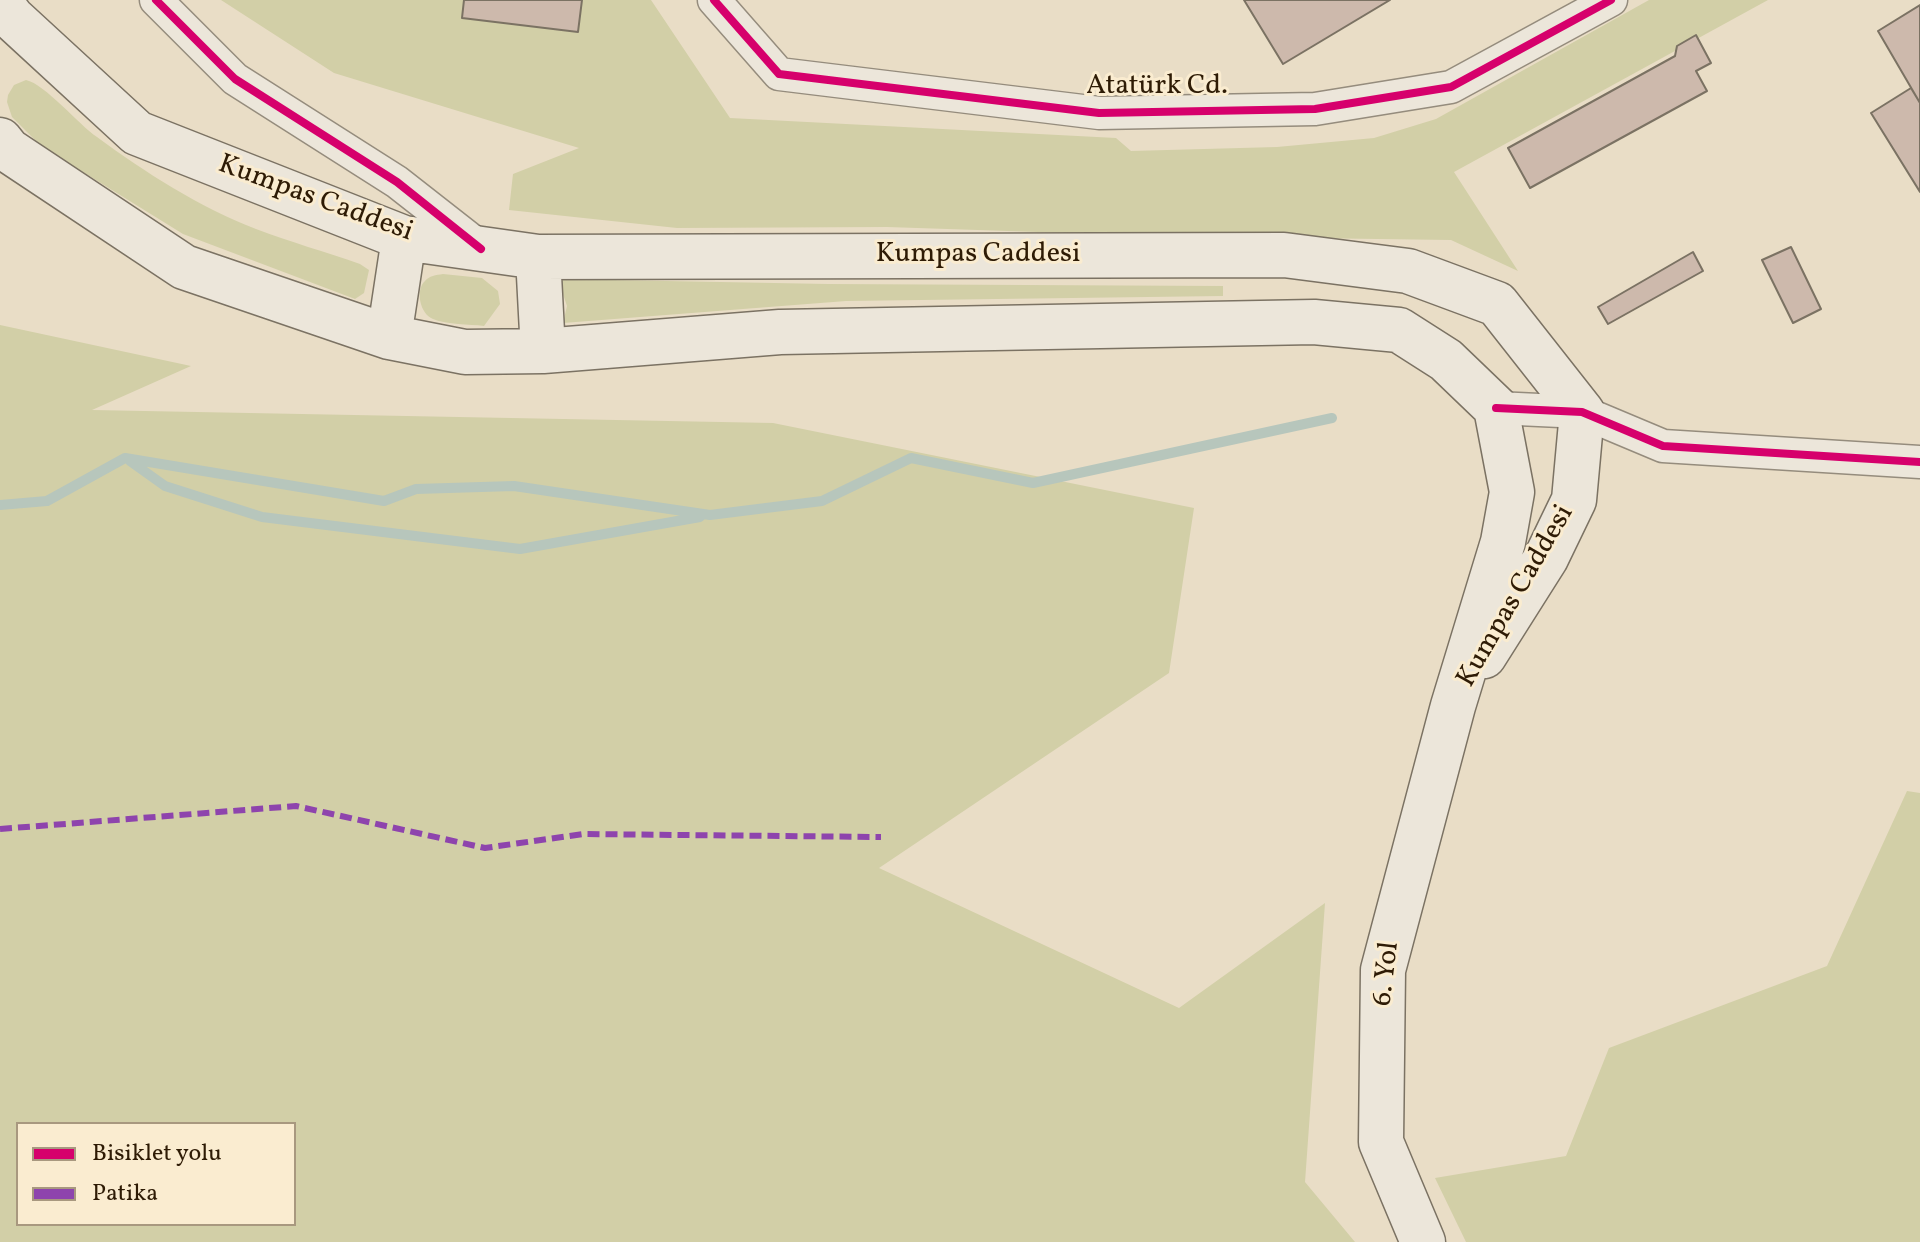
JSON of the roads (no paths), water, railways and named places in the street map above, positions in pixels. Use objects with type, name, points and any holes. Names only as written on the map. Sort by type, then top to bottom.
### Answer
[{"type":"main road","name":"Kumpas Caddesi","points":[[4,17],[137,133],[404,238],[538,257],[1284,255],[1408,271],[1497,304],[1582,412],[1574,500],[1546,558],[1453,706]]},
{"type":"main road","points":[[0,140],[8,150],[184,267],[389,337],[465,352],[543,351],[780,332],[1314,322],[1399,330],[1446,360],[1496,408]]},
{"type":"main road","points":[[389,337],[404,238]]},
{"type":"main road","points":[[538,257],[543,351]]},
{"type":"main road","name":"Kumpas Caddesi","points":[[1453,706],[1503,542],[1512,492],[1496,408]]},
{"type":"main road","name":"6. Yol","points":[[1423,1242],[1381,1142],[1383,970],[1453,706]]},
{"type":"street","points":[[156,0],[235,79],[397,182],[481,249]]},
{"type":"street","name":"Atatürk Cd.","points":[[714,0],[779,74],[1099,113],[1315,109],[1451,87],[1611,0]]},
{"type":"street","points":[[397,182],[404,238]]},
{"type":"street","points":[[1496,408],[1582,412],[1663,446],[1920,462]]},
{"type":"waterway","points":[[0,505],[47,501],[125,458],[384,501],[416,489],[514,486],[710,515],[822,501],[911,458],[1033,483],[1332,418]]},
{"type":"waterway","points":[[130,461],[165,486],[262,517],[520,549],[700,517]]}]
